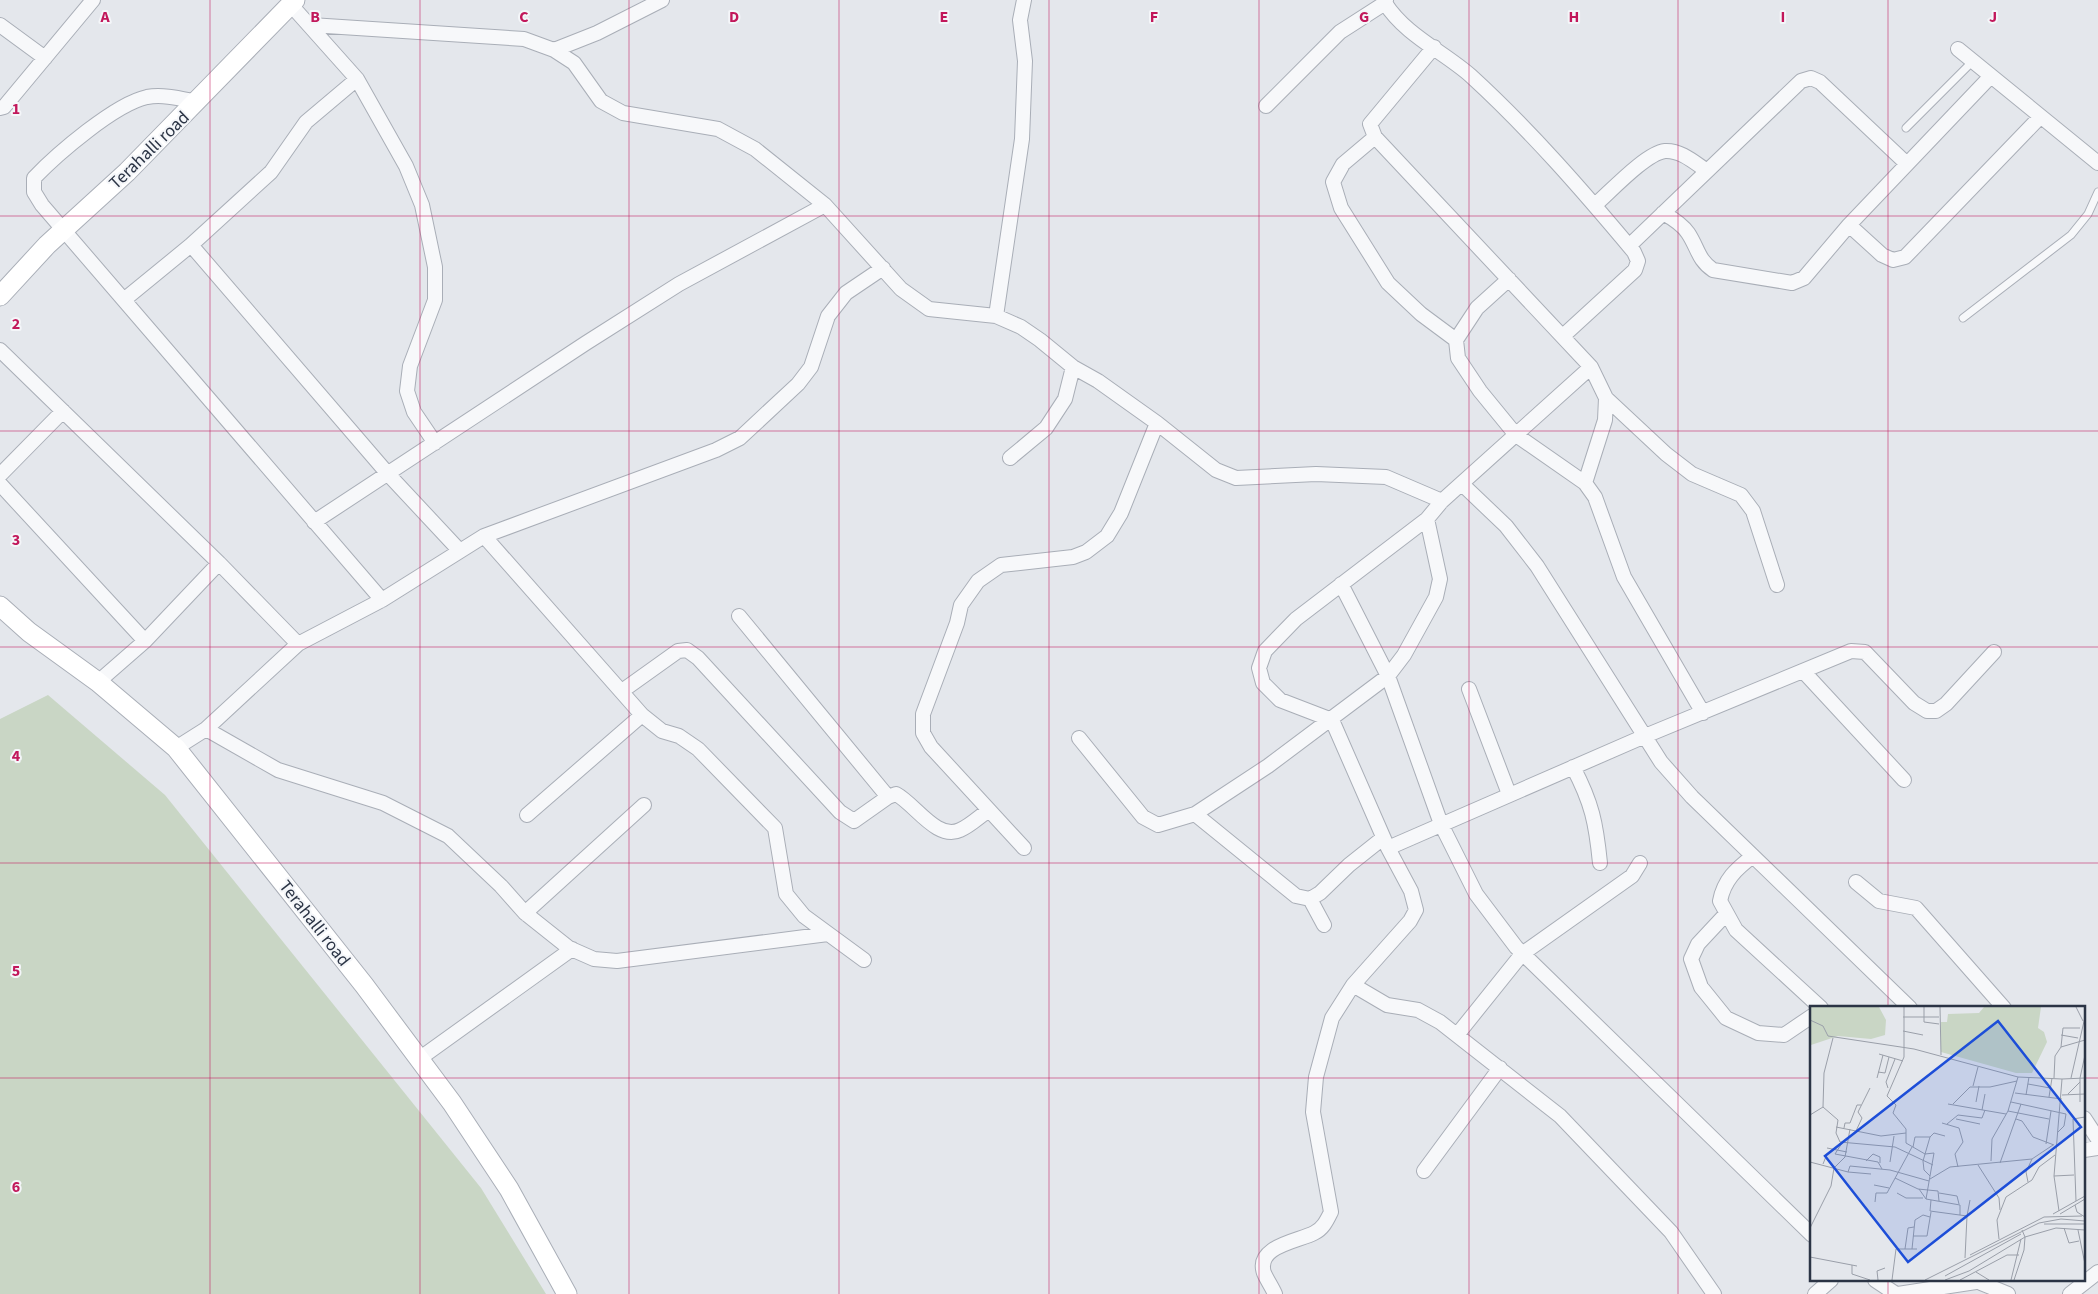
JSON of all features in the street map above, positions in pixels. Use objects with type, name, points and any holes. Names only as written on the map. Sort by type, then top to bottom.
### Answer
[{"type":"street","points":[[0,108],[4,107],[93,0]]},
{"type":"street","points":[[554,50],[597,33],[662,0]]},
{"type":"street","points":[[996,316],[1022,139],[1025,61],[1020,20],[1024,0]]},
{"type":"street","points":[[293,2],[357,79],[412,182],[422,205],[435,267],[435,300],[410,366],[407,392],[414,412],[435,443]]},
{"type":"street","name":"Terahalli road","points":[[0,296],[64,229],[127,172],[198,102],[293,2]]},
{"type":"street","points":[[1266,106],[1340,32],[1386,2],[1394,17],[1471,76],[1567,174],[1628,246],[1638,261],[1635,270],[1563,336]]},
{"type":"street","points":[[0,25],[45,58]]},
{"type":"street","points":[[311,25],[524,39],[554,50],[574,62],[601,101],[623,113],[718,129],[755,149],[825,205],[901,289],[929,310],[996,316],[1034,336],[1073,367],[1098,381],[1156,423],[1198,458],[1216,470],[1236,478],[1316,474],[1386,477],[1442,500]]},
{"type":"street","points":[[1434,48],[1376,113],[1370,124],[1375,137],[1591,367],[1606,398],[1666,454],[1692,474],[1741,495],[1753,511],[1777,585]]},
{"type":"street","points":[[1958,49],[2098,163]]},
{"type":"street","points":[[1663,213],[1679,223],[1688,232],[1704,263],[1714,270],[1792,283],[1804,278],[1849,225],[1991,76]]},
{"type":"street","points":[[1628,246],[1802,81],[1811,78],[1820,82],[1907,164]]},
{"type":"street","points":[[125,299],[191,245],[270,172],[306,122],[357,79]]},
{"type":"street","points":[[198,102],[169,97],[147,98],[122,107],[46,165],[34,178],[34,192],[42,205],[125,299],[382,600]]},
{"type":"street","points":[[1849,225],[1882,255],[1893,260],[1905,257],[2040,117]]},
{"type":"street","points":[[1375,137],[1343,164],[1333,182],[1341,208],[1388,283],[1421,314],[1456,340]]},
{"type":"street","points":[[1595,206],[1649,158],[1665,151],[1681,154],[1707,171]]},
{"type":"street","points":[[314,522],[679,284],[825,205]]},
{"type":"street","points":[[191,245],[388,474],[459,550]]},
{"type":"street","points":[[176,748],[206,729],[298,644],[382,600],[484,536],[716,450],[740,438],[798,384],[811,367],[828,316],[846,293],[884,268]]},
{"type":"street","points":[[1508,278],[1477,308],[1456,340],[1458,358],[1480,390],[1516,435],[1584,483],[1595,497],[1624,577],[1703,713]]},
{"type":"street","points":[[0,350],[219,563],[298,644]]},
{"type":"street","points":[[1010,458],[1046,428],[1065,399],[1073,367]]},
{"type":"street","points":[[1275,1294],[1263,1271],[1264,1260],[1273,1249],[1316,1233],[1327,1222],[1331,1212],[1313,1112],[1315,1086],[1332,1018],[1353,985],[1410,921],[1416,910],[1412,891],[1386,843],[1332,720],[1280,700],[1263,683],[1259,668],[1265,651],[1296,619],[1427,520],[1442,500],[1591,367]]},
{"type":"street","points":[[1584,483],[1605,420],[1606,398]]},
{"type":"street","points":[[0,475],[63,411]]},
{"type":"street","points":[[1024,848],[931,747],[923,733],[923,714],[957,623],[961,605],[978,581],[1001,565],[1073,557],[1086,552],[1108,536],[1121,513],[1156,423]]},
{"type":"street","points":[[0,484],[145,640]]},
{"type":"street","points":[[1462,484],[1506,526],[1537,566],[1661,762],[1692,797],[1908,1006]]},
{"type":"street","points":[[1079,738],[1143,817],[1158,825],[1195,814],[1268,766],[1332,720],[1388,676],[1404,655],[1436,597],[1440,579],[1427,520]]},
{"type":"street","points":[[484,536],[642,715],[662,731],[679,736],[698,749],[775,828],[786,894],[804,916],[864,960]]},
{"type":"street","points":[[98,682],[145,640],[219,563]]},
{"type":"street","points":[[1341,584],[1388,676],[1441,824],[1476,894],[1522,954],[1810,1234]]},
{"type":"street","name":"Terahalli road","points":[[0,606],[29,632],[98,682],[176,748],[364,985],[419,1059],[509,1188],[567,1294]]},
{"type":"street","points":[[739,616],[888,797]]},
{"type":"street","points":[[622,692],[678,652],[687,650],[698,658],[840,812],[854,821],[888,797],[896,794],[938,828],[952,833],[962,830],[989,810]]},
{"type":"street","points":[[1310,900],[1349,865],[1386,843],[1441,824],[1645,736],[1851,651],[1865,652],[1914,703],[1927,711],[1936,711],[1946,704],[1994,652]]},
{"type":"street","points":[[1803,671],[1904,780]]},
{"type":"street","points":[[1469,689],[1509,794]]},
{"type":"street","points":[[526,815],[642,715]]},
{"type":"street","points":[[206,729],[278,770],[383,803],[448,836],[501,886],[525,913],[572,949],[594,959],[617,961],[828,934]]},
{"type":"street","points":[[1573,767],[1589,798],[1597,833],[1600,863]]},
{"type":"street","points":[[525,913],[644,805]]},
{"type":"street","points":[[1195,814],[1296,896],[1310,900],[1324,925]]},
{"type":"street","points":[[1753,856],[1735,870],[1723,886],[1720,901],[1736,930],[1819,1006]]},
{"type":"street","points":[[1457,1036],[1522,954],[1632,876],[1640,863]]},
{"type":"street","points":[[1856,882],[1879,901],[1916,908],[2002,1006]]},
{"type":"street","points":[[1726,914],[1698,944],[1691,958],[1701,987],[1726,1018],[1758,1033],[1784,1035],[1810,1017]]},
{"type":"street","points":[[419,1059],[572,949]]},
{"type":"street","points":[[1353,985],[1387,1005],[1418,1010],[1440,1022],[1560,1116],[1665,1225],[1714,1294]]},
{"type":"street","points":[[1424,1171],[1500,1068]]},
{"type":"street","points":[[2086,1121],[2098,1139]]},
{"type":"street","points":[[2086,1281],[2098,1272]]},
{"type":"street","points":[[1815,1294],[1829,1282]]},
{"type":"street","points":[[1878,1282],[1897,1294],[1976,1282]]},
{"type":"street","points":[[1984,1282],[1991,1294]]},
{"type":"street","points":[[1985,1282],[2008,1294]]},
{"type":"street","points":[[2070,1294],[2085,1282]]},
{"type":"lane","points":[[1906,128],[1973,61]]},
{"type":"lane","points":[[1963,318],[2071,235],[2088,214],[2098,192]]},
{"type":"green space","points":[[48,695],[165,795],[481,1188],[546,1294],[0,1294],[0,719]]}]
